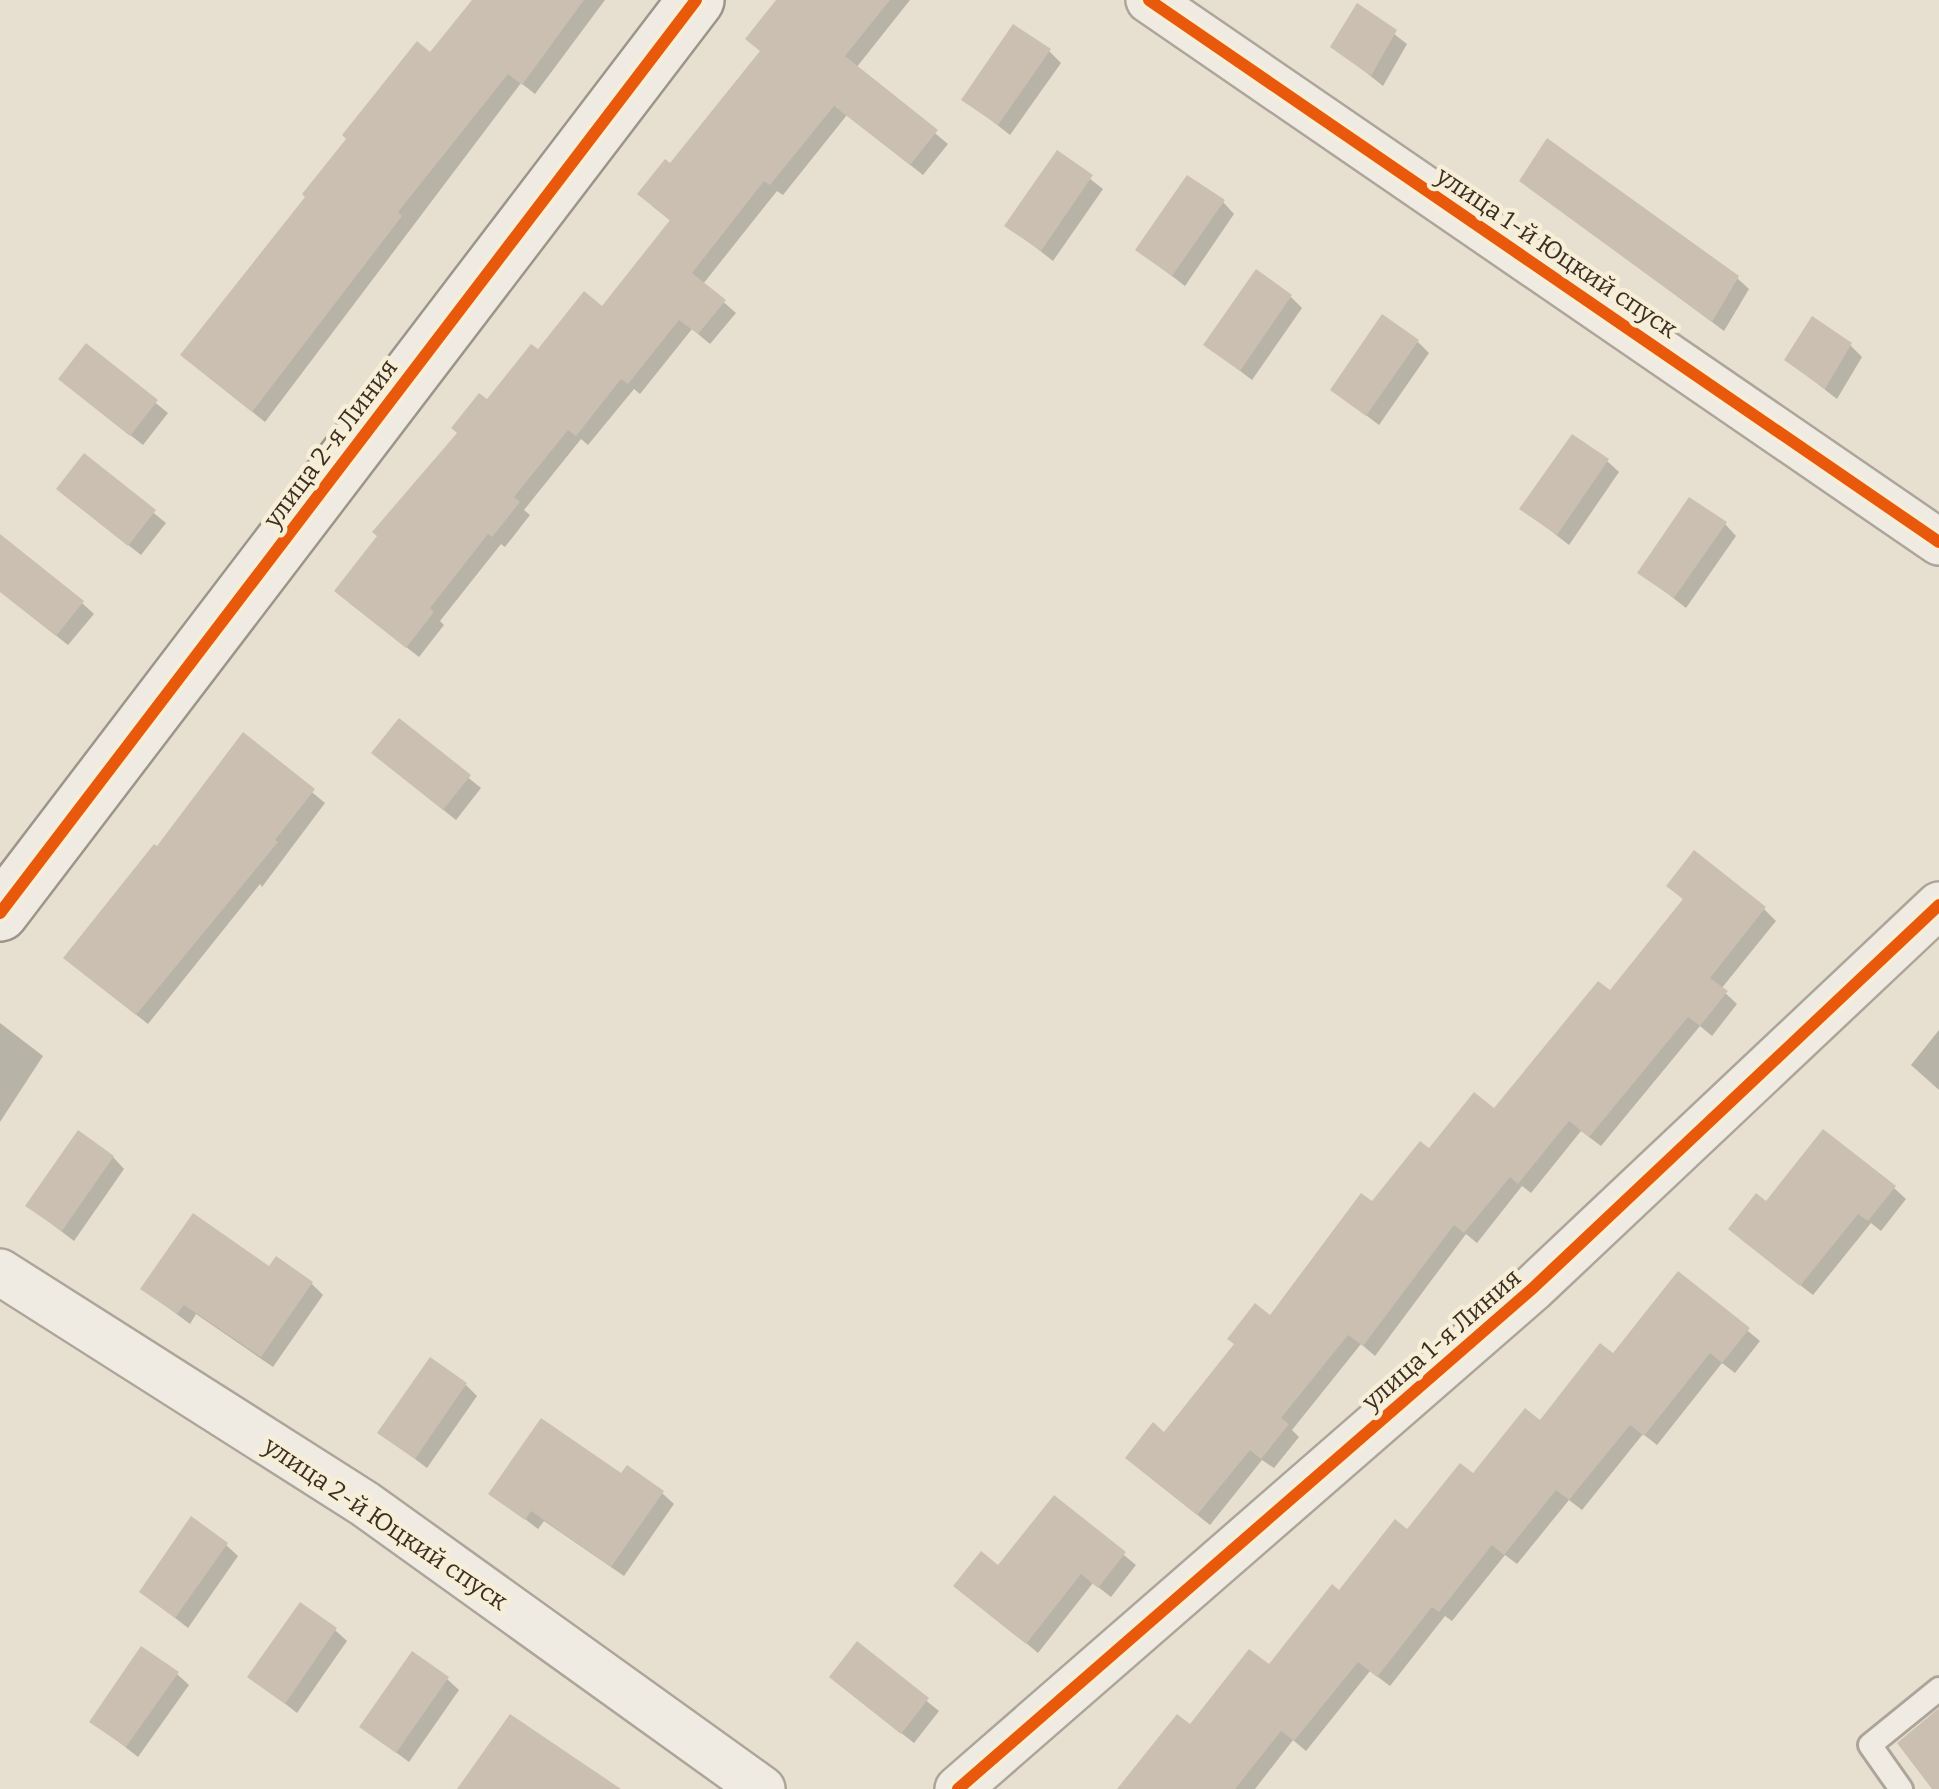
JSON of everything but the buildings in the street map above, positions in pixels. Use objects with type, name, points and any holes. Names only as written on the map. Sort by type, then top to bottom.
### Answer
[{"type":"street","name":"улица 2-я Линия","points":[[0,913],[696,0]]},
{"type":"street","name":"улица 1-й Юцкий спуск","points":[[1149,0],[1939,542]]},
{"type":"street","name":"улица 1-я Линия","points":[[958,1789],[1534,1288],[1939,906]]},
{"type":"street","name":"улица 2-й Юцкий спуск","points":[[0,1272],[365,1504],[762,1789]]},
{"type":"lane","points":[[1901,1789],[1870,1744],[1939,1689]]},
{"type":"cycle path","points":[[0,913],[696,0]]},
{"type":"cycle path","points":[[1149,0],[1939,542]]},
{"type":"cycle path","points":[[958,1789],[1533,1288],[1939,905]]}]
